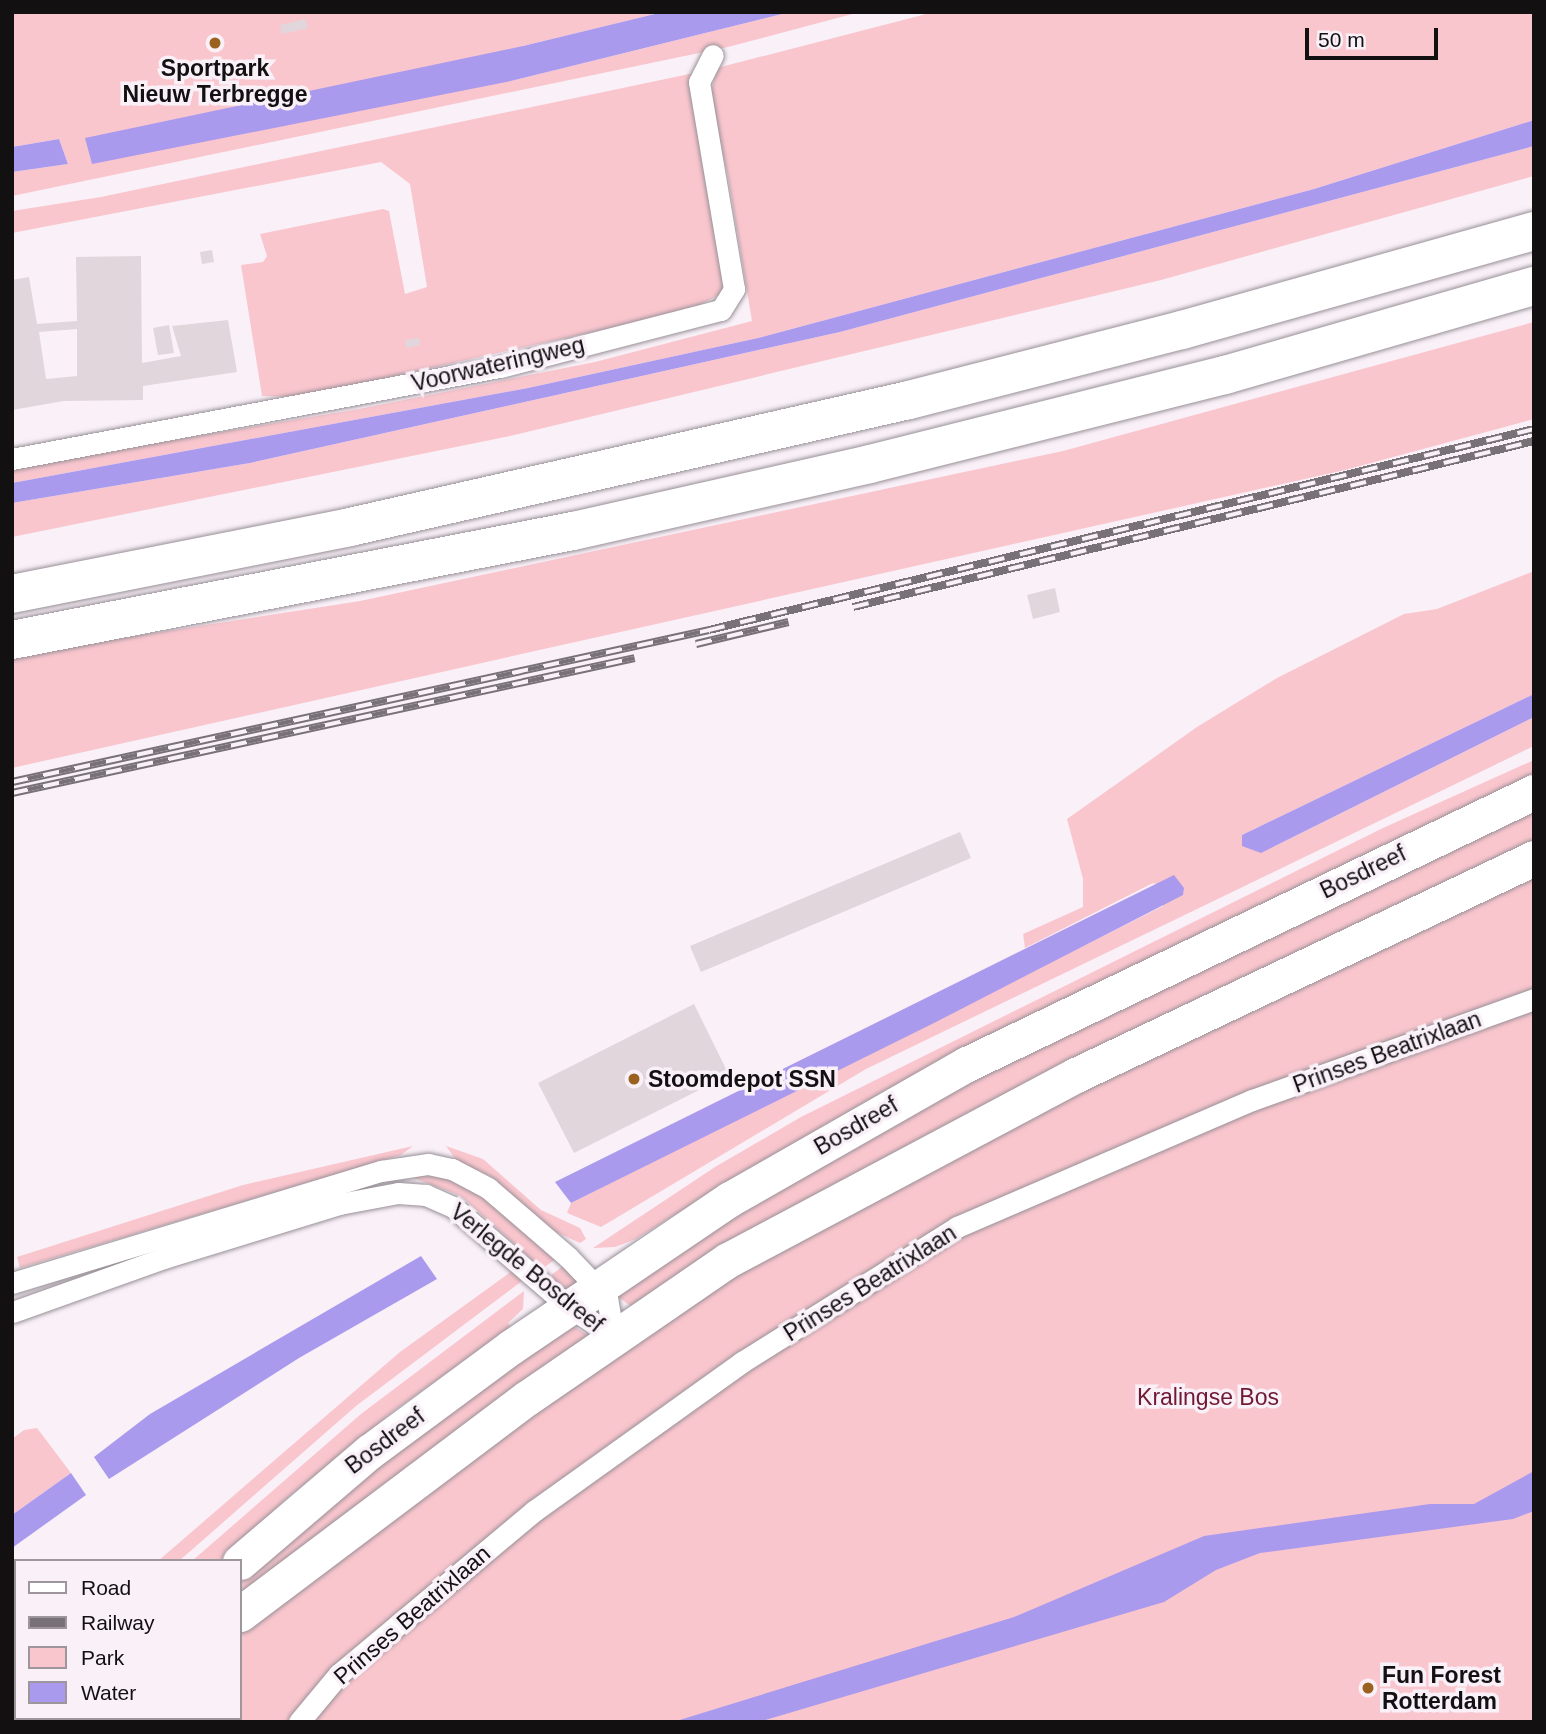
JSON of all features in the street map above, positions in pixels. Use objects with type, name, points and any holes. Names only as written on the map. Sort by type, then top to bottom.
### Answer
[{"type":"highway","points":[[12,594],[363,524],[909,400],[1195,326],[1534,231]]},
{"type":"highway","points":[[12,640],[573,531],[856,467],[1212,378],[1534,286]]},
{"type":"highway","name":"Bosdreef","points":[[242,1560],[369,1452],[569,1307],[730,1199],[946,1075],[1534,792]]},
{"type":"highway","points":[[242,1614],[614,1336],[728,1260],[983,1122],[1534,858]]},
{"type":"street","name":"Voorwateringweg","points":[[12,459],[500,367],[721,310],[734,289],[699,82],[713,55]]},
{"type":"street","name":"Prinses Beatrixlaan","points":[[299,1722],[340,1674],[534,1511],[742,1362],[957,1227],[1252,1100],[1534,999]]},
{"type":"street","name":"Verlegde Bosdreef","points":[[12,1283],[381,1171],[428,1164],[452,1169],[488,1188],[598,1287],[610,1306],[614,1336]]},
{"type":"street","name":"Verlegde Bosdreef","points":[[12,1312],[164,1258],[338,1204],[398,1193],[426,1195],[453,1207],[569,1307],[614,1336]]},
{"type":"green space","points":[[12,12],[663,12],[523,46],[511,81],[790,12],[860,12],[728,47],[12,196],[12,172],[68,164],[59,139],[12,147]]},
{"type":"green space","points":[[934,12],[1534,12],[1534,120],[1314,189],[758,338],[528,388],[12,483],[12,467],[359,409],[595,362],[752,321],[727,171],[709,102],[717,68]]},
{"type":"green space","points":[[699,72],[727,291],[690,310],[301,397],[262,396],[241,265],[263,262],[267,256],[260,234],[383,209],[389,211],[405,294],[427,287],[410,184],[381,162],[12,233],[12,211],[101,197]]},
{"type":"green space","points":[[1534,146],[1534,176],[1161,280],[510,436],[12,537],[12,503],[250,463],[840,332]]},
{"type":"green space","points":[[1534,322],[1534,419],[1345,470],[12,768],[12,655],[360,601],[1063,451]]},
{"type":"green space","points":[[1534,571],[1534,694],[1242,835],[1273,847],[1534,717],[1534,746],[866,1069],[601,1227],[567,1213],[571,1203],[1163,906],[1155,883],[1151,884],[1025,948],[1023,934],[1083,907],[1083,879],[1067,819],[1197,727],[1277,678],[1404,614],[1437,609]]},
{"type":"green space","points":[[1534,760],[1534,777],[726,1183],[636,1239],[615,1247],[593,1248],[715,1167],[801,1117],[1383,828]]},
{"type":"green space","points":[[1534,802],[1534,847],[632,1307],[606,1288],[863,1130]]},
{"type":"green space","name":"Kralingse Bos","points":[[1534,872],[1534,1722],[154,1722],[242,1720],[242,1627],[330,1555],[724,1281],[962,1146]]},
{"type":"green space","points":[[413,1146],[401,1155],[20,1268],[17,1257],[243,1185]]},
{"type":"green space","points":[[446,1146],[483,1159],[541,1210],[580,1228],[586,1239],[580,1243],[556,1232],[490,1176],[457,1161]]},
{"type":"green space","points":[[413,1171],[463,1180],[557,1258],[542,1269],[461,1196],[414,1178]]},
{"type":"green space","points":[[563,1266],[584,1283],[570,1294],[550,1276]]},
{"type":"green space","points":[[512,1271],[522,1281],[356,1406],[181,1559],[160,1559],[400,1352]]},
{"type":"green space","points":[[524,1291],[523,1309],[508,1323],[511,1327],[392,1412],[285,1500],[223,1559],[194,1559],[361,1414]]},
{"type":"green space","points":[[570,1324],[589,1336],[242,1595],[242,1569]]},
{"type":"green space","points":[[37,1428],[71,1473],[12,1515],[12,1439],[24,1430]]},
{"type":"water","points":[[663,12],[790,12],[511,81],[92,164],[85,138],[523,46]]},
{"type":"water","points":[[1534,120],[1534,146],[840,332],[250,463],[12,503],[12,483],[528,388],[758,338],[1314,189]]},
{"type":"water","points":[[59,139],[68,164],[12,172],[12,147]]},
{"type":"water","points":[[1534,694],[1534,717],[1261,853],[1242,846],[1242,835]]},
{"type":"water","points":[[1174,875],[1184,888],[1183,895],[936,1022],[571,1203],[555,1182]]},
{"type":"water","points":[[421,1256],[437,1279],[299,1358],[109,1479],[94,1457],[150,1414]]},
{"type":"water","points":[[1534,1471],[1534,1511],[1513,1519],[1260,1553],[1216,1570],[1164,1602],[759,1722],[673,1722],[1014,1617],[1204,1536],[1430,1504],[1474,1504]]},
{"type":"water","points":[[71,1473],[86,1495],[12,1548],[12,1515]]},
{"type":"building","points":[[305,19],[308,28],[282,34],[280,25]]},
{"type":"building","points":[[212,250],[214,262],[202,264],[200,252]]},
{"type":"building","points":[[141,256],[142,363],[181,356],[172,326],[228,320],[237,372],[143,386],[143,400],[64,401],[12,410],[12,280],[29,277],[37,324],[77,321],[76,257]],"holes":[[[77,329],[77,376],[46,379],[39,332]]]},
{"type":"building","points":[[169,325],[174,353],[158,355],[153,328]]},
{"type":"building","points":[[419,338],[420,345],[406,348],[405,340]]},
{"type":"building","points":[[1055,588],[1060,612],[1033,619],[1027,595]]},
{"type":"building","points":[[960,832],[971,858],[701,972],[690,946]]},
{"type":"building","name":"Stoomdepot SSN","points":[[694,1004],[729,1075],[574,1153],[538,1083]]},
{"type":"railway","points":[[12,782],[709,630],[1534,429]]},
{"type":"railway","points":[[853,607],[1534,441]]},
{"type":"railway","points":[[696,644],[788,622]]},
{"type":"railway","points":[[12,793],[635,658]]},
{"type":"place","name":"Sportpark Nieuw Terbregge","points":[[215,43]]},
{"type":"place","name":"Stoomdepot SSN","points":[[634,1079]]},
{"type":"place","name":"Fun Forest Rotterdam","points":[[1368,1688]]}]
